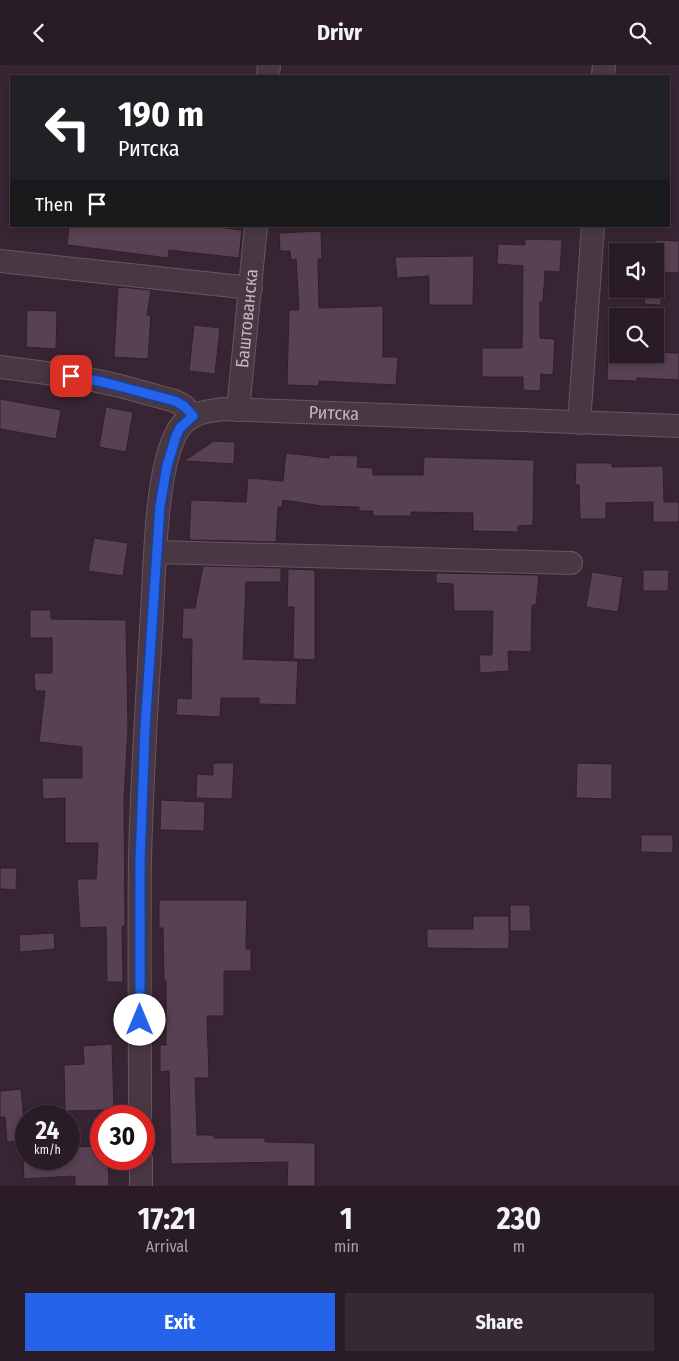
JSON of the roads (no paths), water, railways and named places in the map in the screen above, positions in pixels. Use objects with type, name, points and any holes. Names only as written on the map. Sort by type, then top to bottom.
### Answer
[{"type":"street","name":"Баштованска","points":[[238,410],[256,227]]},
{"type":"street","points":[[579,423],[593,227]]},
{"type":"street","points":[[0,261],[251,288]]},
{"type":"street","points":[[0,367],[84,378],[120,386],[175,401],[184,406],[193,416],[180,428],[167,466],[160,506],[156,552],[145,729],[140,852],[140,1105]]},
{"type":"street","name":"Ритска","points":[[193,416],[213,410],[238,410],[679,426]]},
{"type":"street","points":[[156,552],[571,563]]},
{"type":"street","points":[[141,1170],[141,1186]]}]
